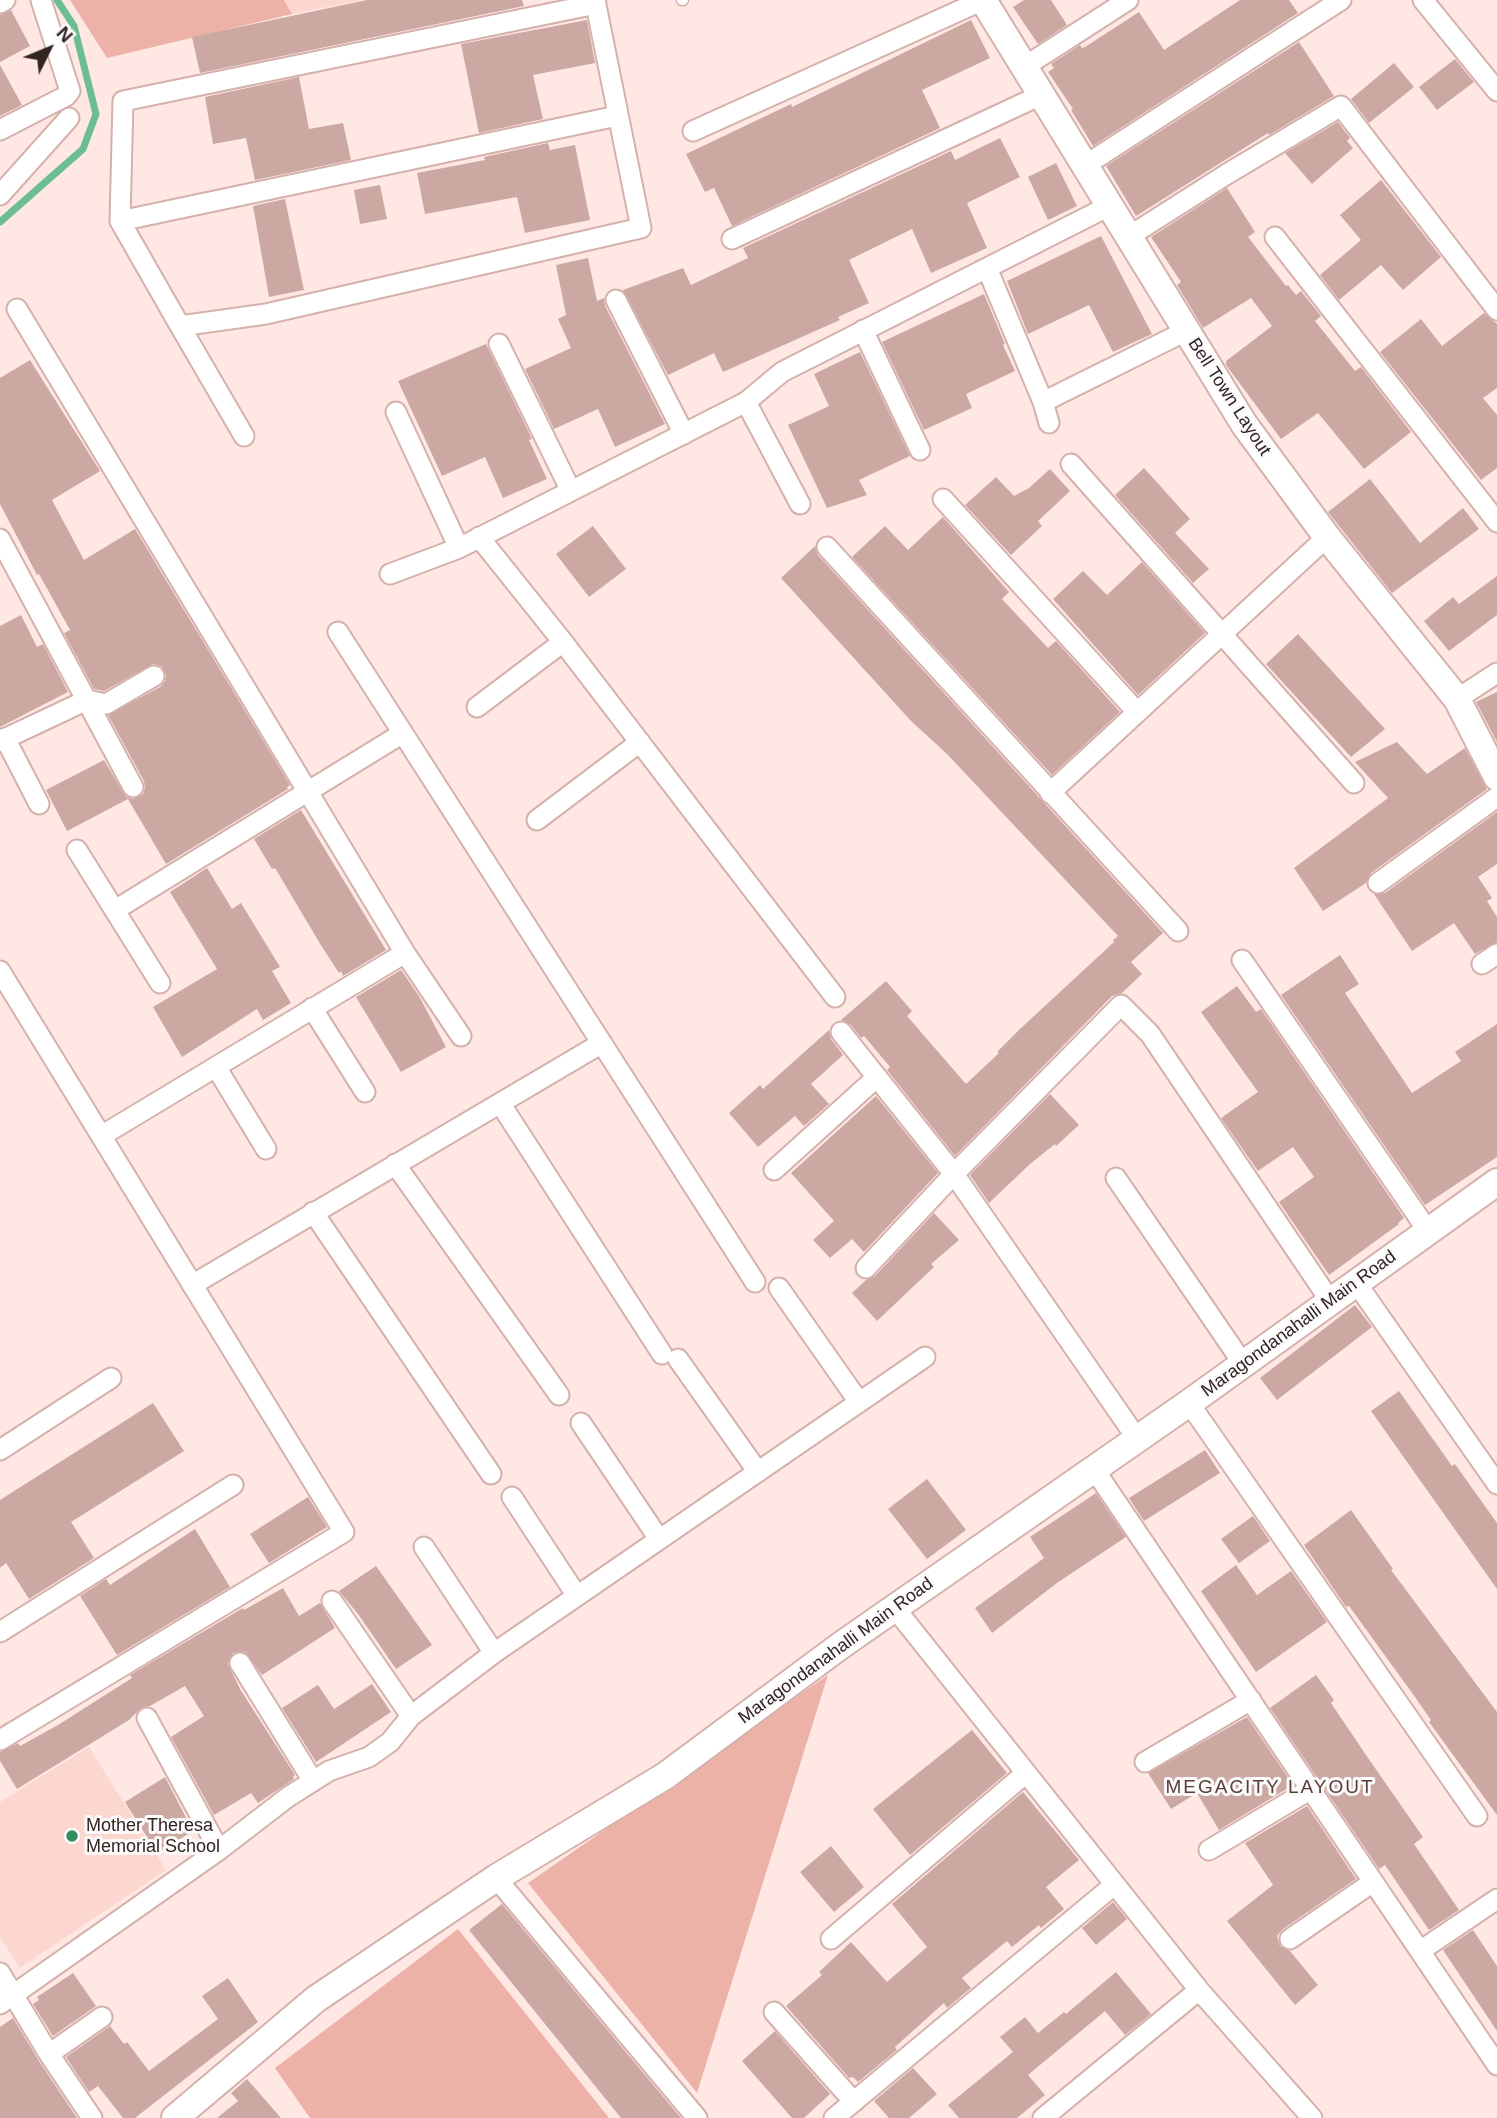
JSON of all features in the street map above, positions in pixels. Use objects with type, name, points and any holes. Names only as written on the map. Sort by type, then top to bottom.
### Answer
[{"type":"street","points":[[0,3],[5,0]]},
{"type":"street","points":[[0,130],[66,96],[70,91],[41,0]]},
{"type":"street","points":[[693,131],[983,0]]},
{"type":"street","name":"Bell Town Layout","points":[[983,0],[1244,424],[1327,537],[1457,699],[1497,777]]},
{"type":"street","points":[[1024,67],[1128,0]]},
{"type":"street","points":[[1084,166],[1341,0]]},
{"type":"street","points":[[1423,0],[1497,91]]},
{"type":"street","points":[[180,326],[266,314],[641,228],[595,2],[123,101],[120,221],[180,326],[244,436]]},
{"type":"street","points":[[732,239],[1041,96]]},
{"type":"street","points":[[1128,237],[1341,106],[1497,310]]},
{"type":"street","points":[[120,221],[617,116]]},
{"type":"street","points":[[0,195],[69,118]]},
{"type":"street","points":[[390,575],[458,548],[684,434],[746,402],[782,372],[1110,206]]},
{"type":"street","points":[[1275,237],[1497,522]]},
{"type":"street","points":[[987,268],[1043,402],[1049,423]]},
{"type":"street","points":[[616,300],[684,434]]},
{"type":"street","points":[[18,309],[405,953],[461,1036]]},
{"type":"street","points":[[863,330],[920,450]]},
{"type":"street","points":[[1043,402],[1186,331]]},
{"type":"street","points":[[499,344],[571,491]]},
{"type":"street","points":[[746,402],[800,504]]},
{"type":"street","points":[[396,412],[458,548]]},
{"type":"street","points":[[1070,464],[1354,783]]},
{"type":"street","points":[[943,499],[1137,712]]},
{"type":"street","points":[[479,537],[563,642],[835,998]]},
{"type":"street","points":[[1050,793],[1327,537]]},
{"type":"street","points":[[0,539],[133,787]]},
{"type":"street","points":[[827,547],[1178,931]]},
{"type":"street","points":[[338,632],[755,1282]]},
{"type":"street","points":[[477,707],[563,642]]},
{"type":"street","points":[[1457,699],[1497,673]]},
{"type":"street","points":[[39,804],[2,740],[87,700],[106,704],[154,676]]},
{"type":"street","points":[[115,910],[403,733]]},
{"type":"street","points":[[537,820],[640,742]]},
{"type":"street","points":[[1378,883],[1497,797]]},
{"type":"street","points":[[77,850],[160,983]]},
{"type":"street","points":[[101,1136],[405,953]]},
{"type":"street","points":[[1242,960],[1428,1231]]},
{"type":"street","points":[[0,971],[344,1532],[0,1740]]},
{"type":"street","points":[[866,1268],[954,1174],[1121,1005],[1150,1034],[1331,1302]]},
{"type":"street","points":[[312,1008],[365,1092]]},
{"type":"street","points":[[841,1032],[954,1174],[1138,1440]]},
{"type":"street","points":[[192,1285],[602,1043]]},
{"type":"street","points":[[216,1067],[266,1149]]},
{"type":"street","points":[[774,1170],[877,1077]]},
{"type":"street","points":[[500,1103],[670,1357],[758,1472]]},
{"type":"street","points":[[395,1164],[559,1395]]},
{"type":"street","points":[[1116,1178],[1244,1364]]},
{"type":"street","name":"Maragondanahalli Main Road","points":[[175,2118],[316,1999],[496,1878],[665,1776],[894,1607],[1138,1440],[1497,1182]]},
{"type":"street","points":[[313,1212],[491,1474]]},
{"type":"street","points":[[1357,1284],[1497,1484]]},
{"type":"street","points":[[779,1288],[859,1402]]},
{"type":"street","points":[[7,2000],[313,1781],[329,1771],[369,1757],[390,1742],[411,1716],[494,1653],[926,1357]]},
{"type":"street","points":[[0,1450],[111,1378]]},
{"type":"street","points":[[1189,1403],[1477,1816]]},
{"type":"street","points":[[581,1423],[659,1539]]},
{"type":"street","points":[[1094,1469],[1497,2065]]},
{"type":"street","points":[[0,1632],[233,1485]]},
{"type":"street","points":[[512,1497],[577,1596]]},
{"type":"street","points":[[424,1547],[494,1653]]},
{"type":"street","points":[[332,1601],[411,1716]]},
{"type":"street","points":[[894,1607],[1199,1990],[1312,2118]]},
{"type":"street","points":[[240,1663],[313,1781]]},
{"type":"street","points":[[1145,1762],[1251,1700]]},
{"type":"street","points":[[147,1718],[219,1850]]},
{"type":"street","points":[[831,1939],[1026,1773]]},
{"type":"street","points":[[1209,1850],[1311,1789]]},
{"type":"street","points":[[496,1878],[697,2118]]},
{"type":"street","points":[[1290,1939],[1373,1882]]},
{"type":"street","points":[[834,2118],[1114,1885]]},
{"type":"street","points":[[1420,1951],[1497,1899]]},
{"type":"street","points":[[0,1973],[7,2000],[48,2053],[92,2118]]},
{"type":"street","points":[[1043,2118],[1199,1990]]},
{"type":"street","points":[[774,2012],[853,2102]]},
{"type":"street","points":[[48,2053],[102,2017]]},
{"type":"shaded area","points":[[70,0],[284,0],[292,14],[107,58]]},
{"type":"shaded area","points":[[284,0],[363,0],[292,14]]},
{"type":"shaded area","points":[[828,1675],[697,2093],[528,1883]]},
{"type":"shaded area","name":"Mother Theresa Memorial School","points":[[89,1747],[166,1870],[20,1968],[0,1937],[0,1802]]},
{"type":"shaded area","points":[[458,1929],[609,2118],[310,2118],[275,2068]]},
{"type":"building","points":[[367,0],[522,0],[524,6],[200,73],[192,37]]},
{"type":"building","points":[[1024,0],[1051,0],[1067,25],[1038,44],[1013,7]]},
{"type":"building","points":[[1240,0],[1289,0],[1298,13],[1093,146],[1071,110],[1073,109],[1048,72],[1054,68],[1051,64],[1080,45],[1085,47],[1139,12],[1164,50]]},
{"type":"building","points":[[11,10],[30,46],[0,62],[0,15]]},
{"type":"building","points":[[587,20],[595,63],[533,75],[543,119],[479,133],[461,44]]},
{"type":"building","points":[[971,20],[990,58],[922,90],[940,128],[732,226],[714,188],[705,192],[686,154],[791,104],[792,107]]},
{"type":"building","points":[[1299,42],[1334,96],[1269,135],[1268,133],[1136,216],[1106,166]]},
{"type":"building","points":[[1455,59],[1474,82],[1437,110],[1419,87]]},
{"type":"building","points":[[1394,63],[1414,87],[1369,123],[1351,99]]},
{"type":"building","points":[[0,65],[22,105],[0,116]]},
{"type":"building","points":[[299,77],[309,129],[343,123],[351,160],[255,180],[246,138],[213,144],[205,97]]},
{"type":"building","points":[[1338,122],[1350,138],[1347,141],[1353,148],[1312,184],[1285,153]]},
{"type":"building","points":[[1000,138],[1020,177],[967,203],[987,248],[931,273],[912,229],[849,260],[869,303],[838,317],[840,320],[723,372],[714,353],[668,375],[623,290],[683,268],[691,285],[748,258],[743,248],[951,151],[955,160]]},
{"type":"building","points":[[548,143],[550,150],[575,145],[590,220],[525,233],[517,197],[425,214],[417,173],[485,160],[484,157]]},
{"type":"building","points":[[1056,163],[1077,206],[1048,220],[1028,177]]},
{"type":"building","points":[[1381,180],[1441,257],[1403,290],[1381,265],[1339,300],[1320,275],[1361,240],[1340,215]]},
{"type":"building","points":[[380,185],[387,219],[360,224],[354,190]]},
{"type":"building","points":[[1227,188],[1255,232],[1248,237],[1286,286],[1296,295],[1301,291],[1321,316],[1315,321],[1355,371],[1361,367],[1411,432],[1364,469],[1318,413],[1281,439],[1226,365],[1226,361],[1272,326],[1251,298],[1203,328],[1177,285],[1181,282],[1151,237]]},
{"type":"building","points":[[285,199],[304,290],[269,297],[253,206]]},
{"type":"building","points":[[1101,236],[1152,334],[1113,352],[1089,305],[1028,334],[1007,281]]},
{"type":"building","points":[[588,258],[597,301],[604,298],[605,306],[665,424],[615,447],[598,409],[554,429],[525,369],[571,348],[558,319],[566,315],[556,265]]},
{"type":"building","points":[[984,294],[1015,371],[966,394],[972,408],[924,430],[882,342]]},
{"type":"building","points":[[1484,313],[1497,324],[1497,388],[1483,398],[1497,415],[1497,468],[1481,480],[1380,352],[1421,319],[1442,346]]},
{"type":"building","points":[[486,344],[532,439],[529,440],[547,479],[503,498],[485,457],[442,476],[398,381]]},
{"type":"building","points":[[860,352],[910,456],[859,480],[867,495],[827,508],[788,425],[829,406],[814,374]]},
{"type":"building","points":[[30,360],[100,471],[52,500],[84,560],[135,529],[290,785],[288,789],[166,864],[128,799],[67,831],[46,790],[104,760],[126,797],[133,799],[143,794],[144,781],[108,715],[160,687],[166,675],[161,666],[153,664],[104,691],[94,689],[64,633],[70,630],[39,574],[37,575],[0,504],[0,378]]},
{"type":"building","points":[[1144,468],[1190,519],[1175,533],[1209,569],[1193,583],[1115,495]]},
{"type":"building","points":[[1050,469],[1070,491],[1038,521],[1042,526],[1011,555],[965,505],[996,477],[1014,496],[1029,488]]},
{"type":"building","points":[[1370,479],[1420,543],[1463,508],[1479,529],[1392,593],[1328,512]]},
{"type":"building","points":[[943,517],[1009,592],[1002,599],[1048,648],[1056,641],[1120,712],[1052,775],[852,557],[885,526],[908,550]]},
{"type":"building","points":[[593,526],[626,569],[589,597],[556,554]]},
{"type":"building","points":[[815,546],[818,555],[1163,933],[1131,962],[1142,974],[1122,993],[1112,996],[955,1156],[887,1070],[890,1067],[864,1036],[861,1038],[850,1024],[841,1020],[886,981],[912,1011],[907,1016],[966,1084],[1118,936],[947,754],[911,721],[781,578]]},
{"type":"building","points":[[1142,562],[1205,633],[1138,695],[1053,599],[1083,571],[1107,595]]},
{"type":"building","points":[[1497,576],[1497,615],[1449,651],[1424,621],[1453,597],[1459,604]]},
{"type":"building","points":[[21,615],[37,647],[43,644],[68,692],[0,727],[0,626]]},
{"type":"building","points":[[1298,634],[1385,729],[1351,757],[1266,664]]},
{"type":"building","points":[[1497,692],[1497,742],[1476,702]]},
{"type":"building","points":[[1397,742],[1427,774],[1465,748],[1487,789],[1371,873],[1366,883],[1323,911],[1294,868],[1388,798],[1355,762]]},
{"type":"building","points":[[301,810],[386,950],[343,976],[254,839]]},
{"type":"building","points":[[1497,812],[1497,864],[1478,877],[1492,898],[1487,901],[1497,917],[1497,942],[1475,954],[1454,923],[1412,951],[1374,894],[1385,893]]},
{"type":"building","points":[[207,868],[232,909],[241,903],[280,967],[272,971],[291,1003],[263,1020],[257,1009],[182,1057],[153,1007],[217,969],[170,892]]},
{"type":"building","points":[[1340,955],[1359,984],[1345,993],[1412,1093],[1461,1061],[1455,1052],[1497,1024],[1497,1157],[1425,1205],[1281,995]]},
{"type":"building","points":[[401,970],[419,996],[446,1047],[401,1072],[356,997]]},
{"type":"building","points":[[1237,986],[1256,1012],[1261,1009],[1404,1218],[1329,1275],[1279,1202],[1314,1177],[1293,1147],[1258,1171],[1221,1118],[1258,1092],[1201,1012]]},
{"type":"building","points":[[829,1030],[831,1039],[843,1055],[811,1084],[829,1104],[804,1126],[795,1116],[758,1147],[729,1113],[760,1085],[763,1089]]},
{"type":"building","points":[[1050,1094],[1079,1125],[1056,1146],[1055,1144],[1030,1164],[989,1203],[970,1175]]},
{"type":"building","points":[[876,1096],[938,1173],[864,1252],[852,1239],[830,1258],[813,1240],[834,1221],[791,1173]]},
{"type":"building","points":[[934,1213],[959,1240],[931,1264],[934,1267],[877,1321],[852,1293],[866,1280],[875,1276]]},
{"type":"building","points":[[1355,1305],[1372,1327],[1277,1400],[1260,1378]]},
{"type":"building","points":[[1399,1391],[1452,1466],[1455,1464],[1497,1523],[1497,1589],[1371,1411]]},
{"type":"building","points":[[153,1403],[184,1451],[71,1522],[94,1558],[29,1599],[6,1563],[0,1568],[0,1500]]},
{"type":"building","points":[[1205,1450],[1220,1473],[1144,1521],[1129,1498]]},
{"type":"building","points":[[927,1479],[966,1530],[927,1559],[888,1509]]},
{"type":"building","points":[[1096,1493],[1126,1537],[1057,1583],[992,1633],[975,1608],[1044,1558],[1030,1537]]},
{"type":"building","points":[[308,1497],[327,1527],[269,1563],[250,1534]]},
{"type":"building","points":[[1351,1510],[1393,1569],[1391,1570],[1497,1712],[1497,1815],[1304,1545]]},
{"type":"building","points":[[1253,1516],[1270,1541],[1239,1563],[1221,1539]]},
{"type":"building","points":[[195,1529],[230,1587],[117,1655],[80,1596],[106,1579],[110,1585]]},
{"type":"building","points":[[1236,1565],[1257,1595],[1291,1571],[1327,1622],[1256,1672],[1201,1591]]},
{"type":"building","points":[[376,1566],[432,1645],[396,1669],[339,1591]]},
{"type":"building","points":[[283,1588],[299,1616],[320,1603],[335,1628],[262,1675],[245,1652],[233,1653],[228,1664],[240,1689],[295,1775],[294,1779],[258,1803],[251,1793],[214,1815],[171,1737],[204,1716],[185,1686],[150,1706],[141,1708],[129,1720],[17,1789],[0,1761],[0,1752],[18,1743],[20,1746],[58,1725],[132,1678],[130,1675],[243,1608],[244,1610]]},
{"type":"building","points":[[1316,1675],[1334,1700],[1331,1703],[1423,1837],[1414,1844],[1459,1910],[1429,1930],[1385,1865],[1379,1869],[1270,1708]]},
{"type":"building","points":[[372,1684],[391,1712],[316,1762],[282,1708],[318,1685],[334,1709]]},
{"type":"building","points":[[1247,1717],[1293,1785],[1219,1830],[1197,1793],[1171,1809],[1148,1773]]},
{"type":"building","points":[[972,1730],[1007,1773],[910,1855],[873,1809]]},
{"type":"building","points":[[165,1777],[193,1831],[157,1853],[125,1802]]},
{"type":"building","points":[[1023,1792],[1079,1860],[1046,1887],[1064,1909],[1012,1947],[1007,1941],[962,1978],[971,1988],[947,2008],[944,2003],[895,2047],[897,2050],[858,2082],[853,2077],[849,2078],[786,2006],[822,1975],[819,1972],[851,1942],[887,1982],[927,1947],[892,1904]]},
{"type":"building","points":[[1307,1806],[1356,1879],[1283,1929],[1277,1936],[1280,1946],[1290,1951],[1318,1985],[1295,2005],[1227,1921],[1273,1885],[1245,1843]]},
{"type":"building","points":[[831,1846],[864,1887],[834,1912],[800,1872]]},
{"type":"building","points":[[1113,1902],[1127,1919],[1096,1945],[1082,1928]]},
{"type":"building","points":[[502,1904],[681,2118],[621,2118],[469,1930]]},
{"type":"building","points":[[1473,1930],[1497,1966],[1497,2031],[1443,1950]]},
{"type":"building","points":[[1116,1972],[1151,2014],[1125,2035],[1105,2011],[1028,2075],[1045,2095],[1017,2118],[959,2118],[948,2105],[1013,2052],[1000,2037],[1025,2017],[1038,2033],[1064,2012],[1066,2014]]},
{"type":"building","points":[[73,1973],[96,2006],[53,2036],[33,2004],[39,2000],[37,1997]]},
{"type":"building","points":[[228,1978],[258,2022],[135,2118],[123,2118],[98,2086],[89,2092],[66,2057],[110,2026],[124,2044],[127,2042],[149,2071],[218,2019],[202,1996]]},
{"type":"building","points":[[13,2018],[77,2118],[0,2118],[0,2027]]},
{"type":"building","points":[[775,2031],[830,2094],[804,2118],[792,2118],[742,2061]]},
{"type":"building","points":[[913,2068],[937,2094],[909,2118],[889,2118],[874,2101]]},
{"type":"building","points":[[247,2079],[281,2118],[217,2118],[238,2101],[231,2093]]},
{"type":"waterway","points":[[0,222],[83,149],[96,114],[74,26],[57,0]]},
{"type":"place","name":"Mother Theresa Memorial School","points":[[72,1836]]},
{"type":"district","name":"MEGACITY LAYOUT","points":[[1270,1788]]}]
